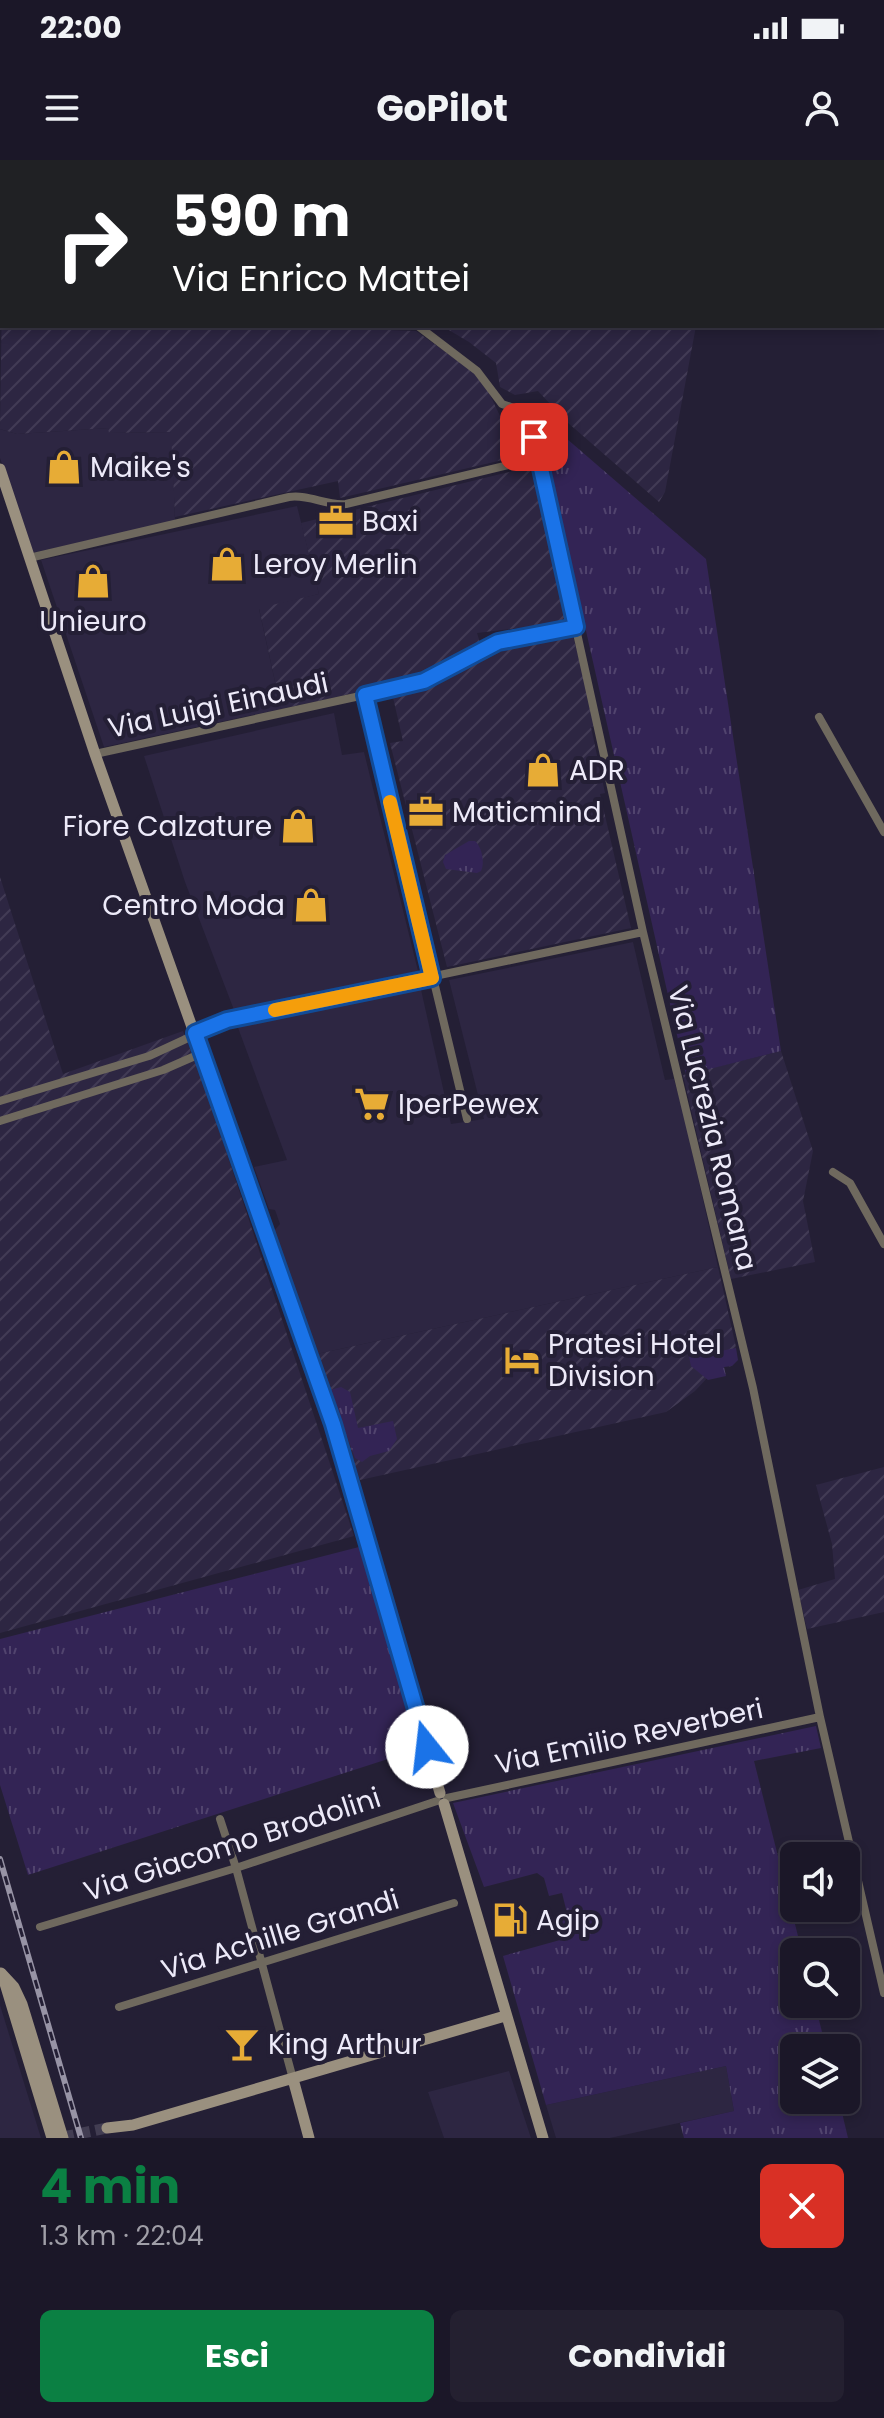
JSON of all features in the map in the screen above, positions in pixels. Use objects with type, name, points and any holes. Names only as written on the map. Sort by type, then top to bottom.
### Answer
[{"type":"street","name":"Via Lucrezia Romana","points":[[421,328],[477,371],[502,404],[527,413],[643,932],[753,1388],[820,1717],[884,1993]]},
{"type":"street","points":[[29,558],[289,497],[305,496],[342,505],[538,458]]},
{"type":"street","points":[[0,469],[95,754],[197,1032],[333,1424],[543,2138]]},
{"type":"street","name":"Via Luigi Einaudi","points":[[95,754],[424,681],[498,642],[576,627]]},
{"type":"street","points":[[365,695],[467,1119]]},
{"type":"street","points":[[819,717],[884,832]]},
{"type":"street","points":[[0,1101],[149,1056],[227,1020],[643,932]]},
{"type":"street","points":[[0,1121],[163,1070],[202,1053]]},
{"type":"street","points":[[833,1172],[850,1183],[884,1244]]},
{"type":"street","name":"Via Emilio Reverberi","points":[[442,1799],[820,1717]]},
{"type":"street","name":"Via Giacomo Brodolini","points":[[40,1927],[236,1868],[442,1799]]},
{"type":"street","points":[[220,1819],[309,2138]]},
{"type":"street","name":"Via Achille Grandi","points":[[119,2007],[454,1903]]},
{"type":"street","points":[[1,1971],[52,2138]]},
{"type":"street","points":[[1,1971],[16,1990],[22,2004],[63,2138]]},
{"type":"street","points":[[108,2133],[505,2016]]},
{"type":"shaded area","points":[[1,328],[360,328],[416,331],[482,378],[500,416],[521,415],[533,453],[340,498],[338,481],[175,517],[171,432],[109,433],[108,428],[17,434],[0,429]]},
{"type":"shaded area","points":[[445,328],[696,328],[665,492],[659,502],[567,422],[538,391],[515,395],[500,387],[496,363]]},
{"type":"shaded area","points":[[108,428],[110,433],[172,432],[175,521],[32,553],[0,458],[0,429],[17,434]]},
{"type":"shaded area","points":[[537,465],[568,622],[477,633],[480,643],[433,671],[400,683],[281,709],[259,608],[319,594],[301,523]]},
{"type":"shaded area","points":[[297,506],[319,594],[259,609],[281,709],[104,747],[41,560]]},
{"type":"shaded area","points":[[573,636],[596,725],[591,727],[605,793],[600,794],[631,928],[447,967],[390,743],[403,741],[392,693],[438,685],[492,652]]},
{"type":"shaded area","points":[[334,713],[342,755],[364,752],[418,971],[234,1010],[185,882],[144,756]]},
{"type":"shaded area","points":[[0,877],[63,1074],[183,1031],[204,1085],[354,1536],[0,1633]]},
{"type":"shaded area","points":[[633,942],[665,1080],[674,1079],[684,1115],[718,1267],[317,1354],[273,1232],[280,1224],[275,1210],[269,1209],[254,1167],[287,1160],[237,1025],[420,985],[451,1124],[484,1119],[449,980]]},
{"type":"shaded area","points":[[781,1051],[813,1151],[803,1201],[815,1262],[731,1279],[683,1075]]},
{"type":"shaded area","points":[[718,1267],[736,1347],[695,1391],[666,1412],[360,1480],[317,1354]]},
{"type":"shaded area","points":[[884,1467],[884,1612],[807,1629],[798,1590],[835,1579],[832,1544],[816,1485]]},
{"type":"shaded area","points":[[0,2005],[41,2138],[0,2138]]},
{"type":"shaded area","points":[[726,2066],[734,2111],[610,2138],[556,2138],[546,2105]]},
{"type":"shaded area","points":[[509,2071],[531,2138],[444,2138],[428,2092]]},
{"type":"green space","points":[[537,413],[706,559],[781,1051],[686,1075]]},
{"type":"green space","points":[[469,841],[475,841],[481,851],[481,871],[446,869],[443,862],[445,855]]},
{"type":"green space","points":[[736,1348],[738,1360],[732,1366],[724,1367],[726,1376],[708,1380],[691,1366],[689,1357]]},
{"type":"green space","points":[[341,1387],[350,1392],[358,1428],[393,1421],[397,1439],[389,1451],[370,1456],[362,1462],[355,1458],[330,1390]]},
{"type":"green space","points":[[359,1547],[419,1749],[28,1875],[0,1785],[0,1639]]},
{"type":"green space","points":[[816,1726],[821,1748],[754,1761],[780,1864],[780,1922],[794,1922],[798,1938],[780,1938],[780,2018],[818,2018],[822,2034],[780,2034],[780,2114],[842,2114],[848,2138],[684,2138],[680,2123],[734,2111],[726,2066],[546,2105],[503,1956],[560,1940],[554,1917],[567,1913],[562,1893],[549,1896],[544,1878],[537,1873],[484,1887],[453,1803]]},
{"type":"tunnel","points":[[63,2137],[107,2128]]},
{"type":"railway","points":[[0,1859],[81,2138]]},
{"type":"slow traffic","points":[[275,1010],[432,978],[390,802]]},
{"type":"place","name":"Maike's","points":[[64,467]]},
{"type":"place","name":"Baxi","points":[[336,521]]},
{"type":"place","name":"Leroy Merlin","points":[[227,564]]},
{"type":"place","name":"Unieuro","points":[[93,581]]},
{"type":"place","name":"ADR","points":[[543,770]]},
{"type":"place","name":"Maticmind","points":[[426,812]]},
{"type":"place","name":"Fiore Calzature","points":[[298,826]]},
{"type":"place","name":"Centro Moda","points":[[311,905]]},
{"type":"place","name":"IperPewex","points":[[372,1104]]},
{"type":"place","name":"Pratesi Hotel Division","points":[[522,1360]]},
{"type":"place","name":"Agip","points":[[510,1920]]},
{"type":"place","name":"King Arthur","points":[[242,2044]]},
{"type":"route","points":[[427,1747],[333,1424],[195,1033],[227,1020],[432,978],[365,695],[424,681],[498,642],[576,627],[534,437]]}]
